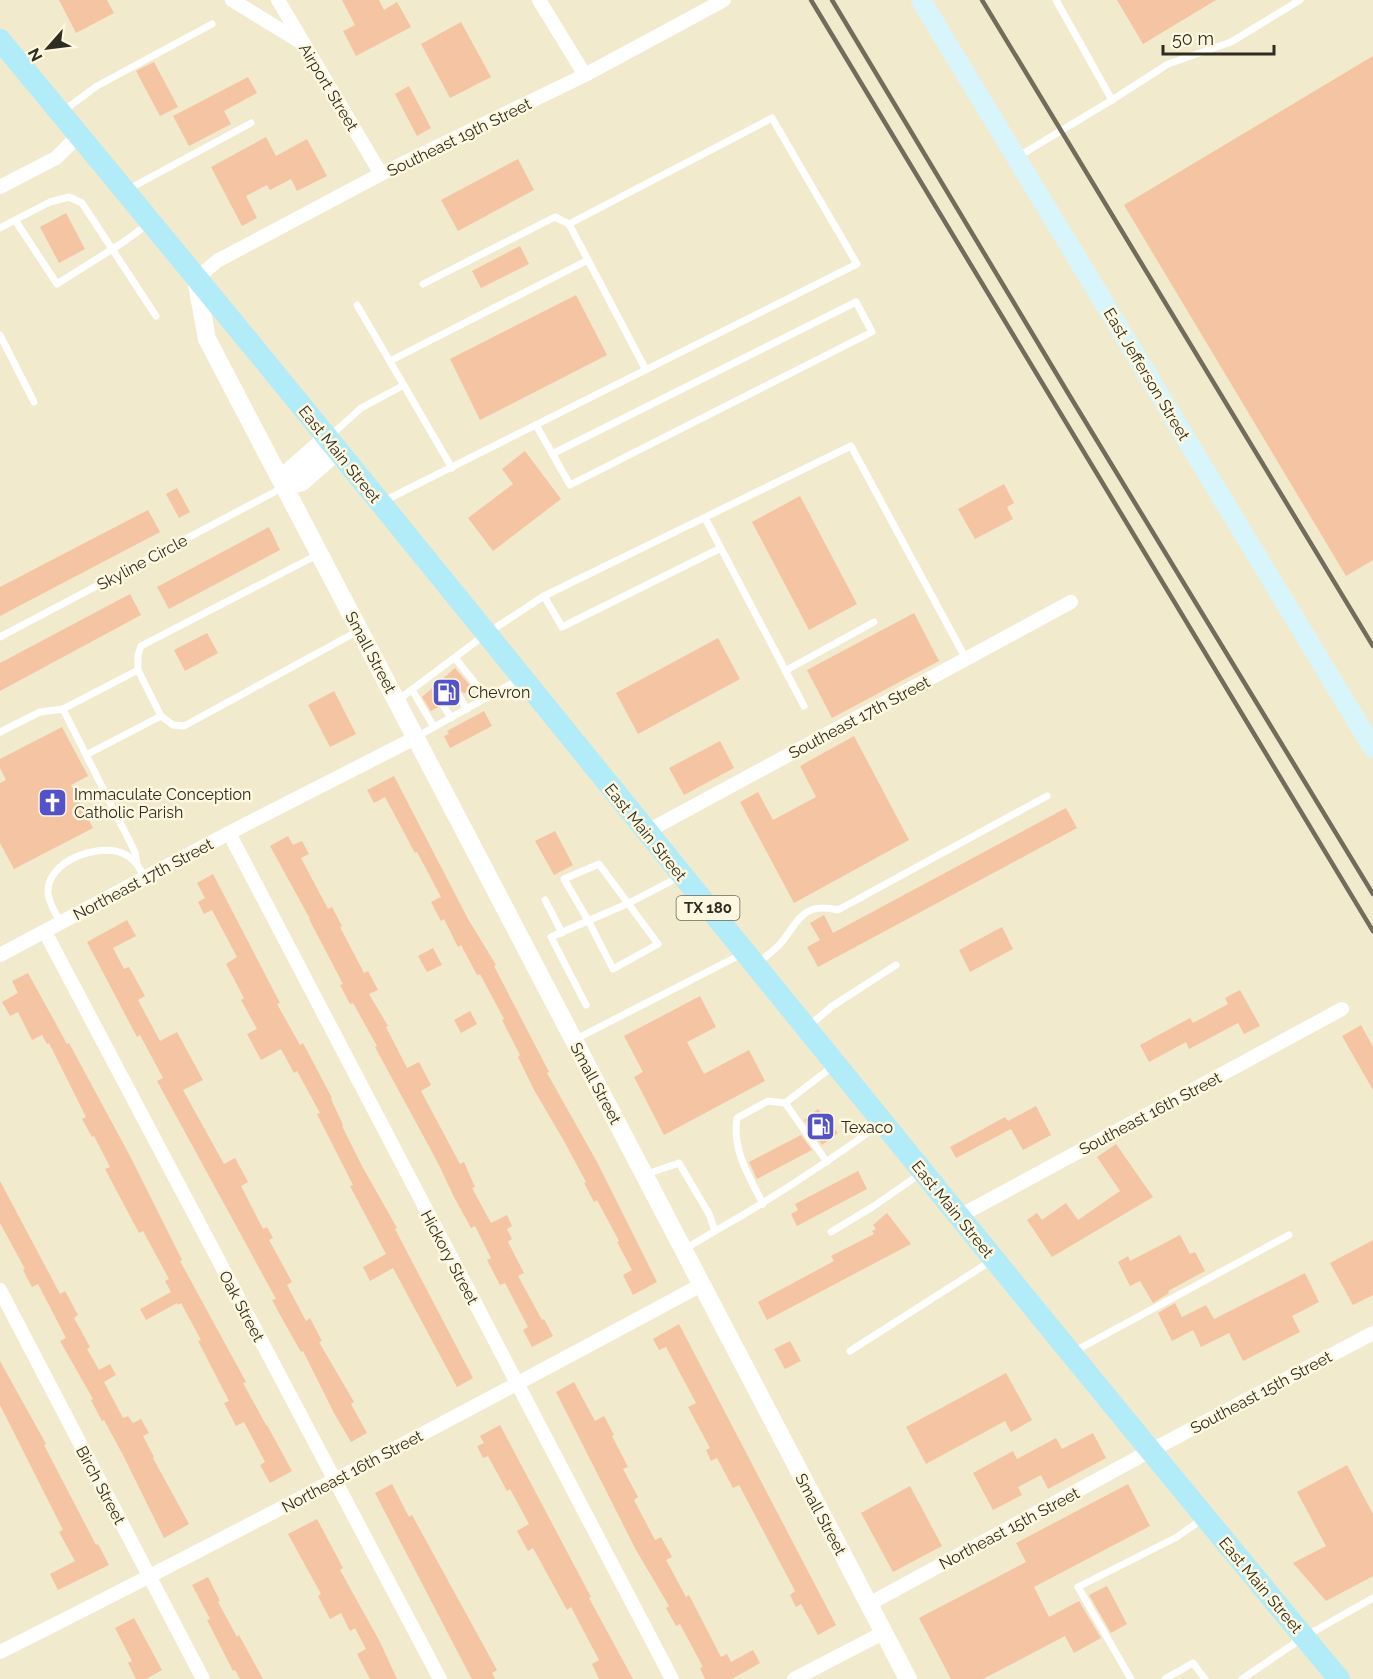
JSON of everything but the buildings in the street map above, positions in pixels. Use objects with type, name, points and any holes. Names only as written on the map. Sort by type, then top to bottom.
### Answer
[{"type":"main road","name":"East Jefferson Street","points":[[921,0],[1373,748]]},
{"type":"main road","name":"East Main Street","points":[[0,40],[332,444],[958,1217],[1339,1679]]},
{"type":"street","points":[[232,0],[303,44]]},
{"type":"street","name":"Airport Street","points":[[278,0],[381,174]]},
{"type":"street","points":[[539,0],[585,75]]},
{"type":"street","name":"Southeast 19th Street","points":[[196,279],[217,261],[381,174],[585,75],[724,0]]},
{"type":"street","points":[[0,187],[56,158],[79,135]]},
{"type":"street","name":"Small Street","points":[[196,279],[207,339],[908,1679]]},
{"type":"street","points":[[284,487],[287,473],[332,444]]},
{"type":"street","name":"Southeast 17th Street","points":[[646,832],[1071,602]]},
{"type":"street","name":"Northeast 17th Street","points":[[0,955],[229,833],[415,738]]},
{"type":"street","name":"Hickory Street","points":[[229,833],[516,1385],[672,1679]]},
{"type":"street","name":"Oak Street","points":[[45,932],[440,1679]]},
{"type":"street","name":"Southeast 16th Street","points":[[958,1217],[1342,1009]]},
{"type":"street","name":"Northeast 16th Street","points":[[0,1652],[334,1481],[701,1285]]},
{"type":"street","name":"Birch Street","points":[[0,1290],[203,1679]]},
{"type":"street","name":"Southeast 15th Street","points":[[1150,1451],[1373,1333]]},
{"type":"street","name":"Northeast 15th Street","points":[[868,1604],[1150,1451]]},
{"type":"street","points":[[794,1679],[883,1633]]},
{"type":"lane","points":[[1056,0],[1112,100]]},
{"type":"lane","points":[[1017,158],[1168,64],[1231,42],[1300,0]]},
{"type":"lane","points":[[61,113],[96,86],[212,24]]},
{"type":"lane","points":[[380,503],[857,264],[771,118],[569,224]]},
{"type":"lane","points":[[125,191],[251,123]]},
{"type":"lane","points":[[0,228],[50,202],[69,197],[82,203],[156,316]]},
{"type":"lane","points":[[423,284],[555,217],[569,224],[646,370]]},
{"type":"lane","points":[[15,220],[57,284],[150,222]]},
{"type":"lane","points":[[390,361],[588,260]]},
{"type":"lane","points":[[536,425],[552,454],[570,485],[872,332],[856,302],[552,454]]},
{"type":"lane","points":[[357,305],[452,468]]},
{"type":"lane","points":[[0,335],[34,402]]},
{"type":"lane","points":[[332,444],[361,408],[404,385]]},
{"type":"lane","points":[[397,702],[486,634],[544,596],[851,446],[966,659]]},
{"type":"lane","name":"Skyline Circle","points":[[0,638],[284,487]]},
{"type":"lane","points":[[705,518],[804,706]]},
{"type":"lane","points":[[544,596],[562,627],[721,548]]},
{"type":"lane","points":[[320,554],[141,646],[138,670],[161,716],[173,725],[184,726],[359,630]]},
{"type":"lane","points":[[785,671],[874,622]]},
{"type":"lane","points":[[455,658],[487,698]]},
{"type":"lane","points":[[441,668],[446,676]]},
{"type":"lane","points":[[0,732],[40,712],[63,709],[138,670]]},
{"type":"lane","points":[[415,738],[522,678]]},
{"type":"lane","points":[[427,679],[432,688]]},
{"type":"lane","points":[[412,690],[434,727]]},
{"type":"lane","points":[[459,696],[467,709]]},
{"type":"lane","points":[[443,705],[451,718]]},
{"type":"lane","points":[[63,709],[135,852],[137,864]]},
{"type":"lane","points":[[86,755],[161,716]]},
{"type":"lane","points":[[574,1040],[780,945],[792,926],[805,912],[821,906],[838,910],[1047,796]]},
{"type":"lane","points":[[61,923],[50,901],[48,891],[50,878],[57,869],[73,858],[87,852],[101,850],[124,854],[137,864],[146,878]]},
{"type":"lane","points":[[599,864],[629,903],[658,944],[613,969],[564,879],[599,864]]},
{"type":"lane","points":[[586,1005],[551,938],[682,876]]},
{"type":"lane","points":[[545,900],[562,933]]},
{"type":"lane","points":[[806,1028],[831,1007],[896,965]]},
{"type":"lane","points":[[763,1204],[739,1157],[735,1134],[737,1118],[768,1101],[785,1103],[835,1065]]},
{"type":"lane","points":[[785,1103],[827,1162]]},
{"type":"lane","points":[[683,1250],[763,1204],[882,1123]]},
{"type":"lane","points":[[644,1176],[679,1164],[709,1214],[715,1231]]},
{"type":"lane","points":[[831,1232],[874,1206],[922,1172]]},
{"type":"lane","points":[[1070,1353],[1289,1235]]},
{"type":"lane","points":[[850,1351],[993,1259]]},
{"type":"lane","points":[[1131,1679],[1078,1587],[1177,1537],[1204,1517]]},
{"type":"lane","points":[[1242,1679],[1304,1637],[1373,1598]]},
{"type":"lane","points":[[1165,1679],[1193,1663],[1205,1679]]},
{"type":"railway","points":[[811,0],[1373,931]]},
{"type":"railway","points":[[832,0],[1373,894]]},
{"type":"railway","points":[[982,0],[1373,646]]},
{"type":"place","name":"Chevron","points":[[447,692]]},
{"type":"place","name":"Immaculate Conception Catholic Parish","points":[[53,803]]},
{"type":"place","name":"Texaco","points":[[820,1127]]}]
